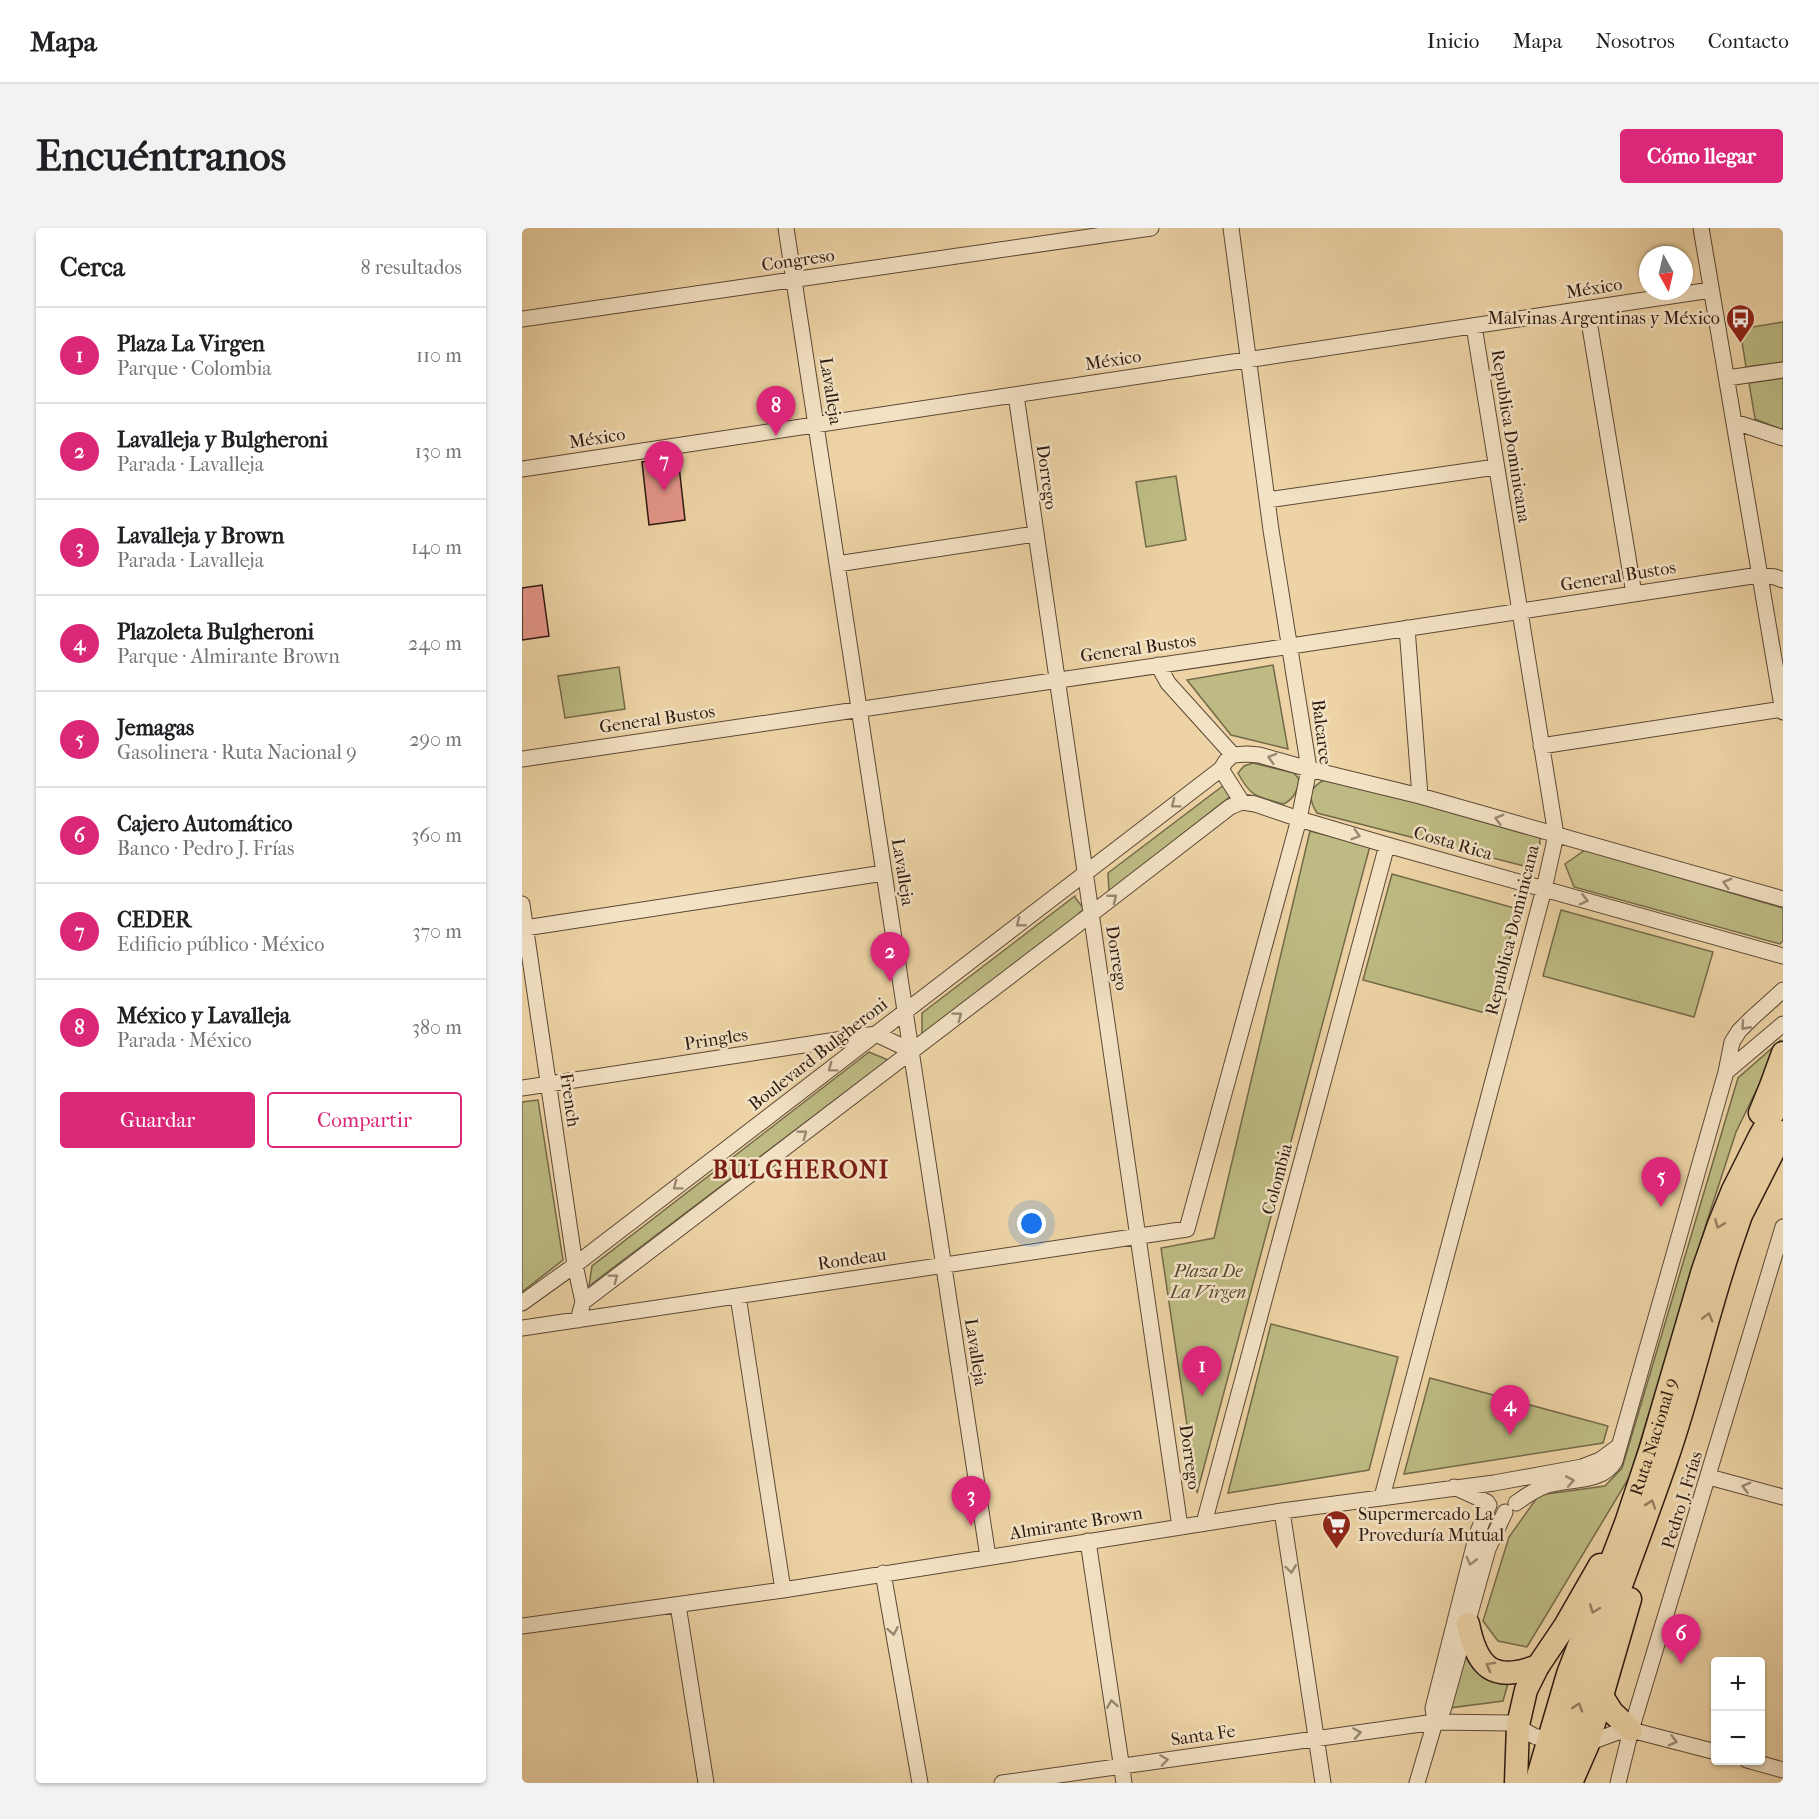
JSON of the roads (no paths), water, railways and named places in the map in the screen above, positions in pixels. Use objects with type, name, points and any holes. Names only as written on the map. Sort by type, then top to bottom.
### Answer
[{"type":"highway","points":[[1733,1190],[1747,1140],[1772,1086],[1783,1053]]},
{"type":"highway","name":"Ruta Nacional 9","points":[[1634,1526],[1703,1270],[1733,1190],[1783,1096]]},
{"type":"highway","name":"Ruta Nacional 9","points":[[1556,1783],[1556,1743],[1568,1674],[1634,1526],[1668,1457],[1734,1236],[1756,1184],[1783,1132]]},
{"type":"highway","points":[[1516,1783],[1518,1725],[1526,1690],[1587,1585],[1634,1526]]},
{"type":"highway","points":[[1571,1783],[1588,1744],[1638,1572],[1634,1526]]},
{"type":"highway","points":[[1468,1624],[1472,1645],[1478,1658],[1485,1665],[1505,1673],[1538,1666]]},
{"type":"highway","points":[[1602,1696],[1612,1712],[1631,1730]]},
{"type":"highway","name":"Ruta Nacional 9","points":[[1536,1783],[1556,1743]]},
{"type":"street","name":"Lavalleja","points":[[786,228],[988,1557]]},
{"type":"street","name":"Congreso","points":[[522,320],[1151,228]]},
{"type":"street","name":"Balcarce","points":[[1187,1229],[1299,819],[1309,769],[1267,500],[1232,228]]},
{"type":"street","points":[[1541,746],[1783,711],[1701,228]]},
{"type":"street","name":"México","points":[[522,469],[1710,290]]},
{"type":"street","points":[[1587,309],[1634,594]]},
{"type":"street","name":"Republica Dominicana","points":[[1382,1497],[1544,889],[1556,835],[1474,326]]},
{"type":"street","points":[[1727,378],[1783,370]]},
{"type":"street","name":"Dorrego","points":[[1016,395],[1180,1527]]},
{"type":"street","points":[[1735,422],[1783,438]]},
{"type":"street","points":[[1267,500],[1496,467]]},
{"type":"street","points":[[837,564],[1035,534]]},
{"type":"street","points":[[1759,575],[1783,580]]},
{"type":"street","name":"General Bustos","points":[[522,759],[1759,575]]},
{"type":"street","points":[[1407,628],[1420,796]]},
{"type":"street","points":[[578,1320],[583,1302],[1230,807],[1242,802],[1221,769],[1233,755],[1168,683],[1158,664]]},
{"type":"street","name":"Costa Rica","points":[[1233,755],[1259,755],[1420,796],[1783,899]]},
{"type":"street","name":"Boulevard Bulgheroni","points":[[522,1302],[575,1265],[1221,769]]},
{"type":"street","name":"Costa Rica","points":[[1242,802],[1544,889],[1782,954]]},
{"type":"street","name":"Colombia","points":[[1204,1523],[1387,844]]},
{"type":"street","points":[[525,928],[884,873]]},
{"type":"street","name":"French","points":[[522,904],[575,1265],[583,1302]]},
{"type":"street","points":[[1454,1487],[1488,1504],[1498,1512],[1511,1507],[1543,1487],[1602,1474],[1612,1466],[1726,1072],[1732,1042],[1752,1018],[1783,990]]},
{"type":"street","points":[[1726,1072],[1783,1024]]},
{"type":"street","points":[[876,1034],[912,1052]]},
{"type":"street","name":"Pringles","points":[[522,1088],[876,1034]]},
{"type":"street","name":"Pedro J. Frías","points":[[1618,1783],[1631,1730],[1783,1227]]},
{"type":"street","name":"Rondeau","points":[[522,1328],[1187,1229]]},
{"type":"street","points":[[738,1296],[783,1590]]},
{"type":"street","name":"Almirante Brown","points":[[522,1626],[783,1590],[1282,1511],[1499,1482],[1581,1467],[1600,1460],[1618,1446]]},
{"type":"street","points":[[1709,1477],[1783,1497]]},
{"type":"street","points":[[1417,1783],[1435,1722],[1443,1710],[1488,1549],[1517,1498],[1515,1489],[1508,1483],[1499,1482],[1487,1491],[1488,1504],[1478,1534],[1433,1708],[1435,1722]]},
{"type":"street","points":[[1282,1511],[1323,1783]]},
{"type":"street","points":[[1088,1541],[1124,1783]]},
{"type":"street","points":[[883,1573],[920,1783]]},
{"type":"street","points":[[678,1605],[706,1783]]},
{"type":"street","points":[[1435,1722],[1502,1722],[1518,1725],[1534,1736],[1556,1743],[1579,1746],[1615,1733],[1631,1730],[1711,1751]]},
{"type":"street","name":"Santa Fe","points":[[1002,1783],[1435,1722]]},
{"type":"street","points":[[1763,1765],[1783,1770]]},
{"type":"place","name":"Malvinas Argentinas y México","points":[[1741,344]]},
{"type":"place","name":"México y Lavalleja","points":[[776,436]]},
{"type":"place","name":"CEDER","points":[[664,491]]},
{"type":"place","name":"Lavalleja y Bulgheroni","points":[[890,982]]},
{"type":"place","name":"Jemagas","points":[[1661,1207]]},
{"type":"place","name":"Plaza La Virgen","points":[[1202,1396]]},
{"type":"place","name":"Plazoleta Bulgheroni","points":[[1510,1435]]},
{"type":"place","name":"Lavalleja y Brown","points":[[971,1526]]},
{"type":"place","name":"Supermercado La Proveduría Mutual","points":[[1337,1550]]},
{"type":"place","name":"Cajero Automático","points":[[1681,1664]]},
{"type":"district","name":"BULGHERONI","points":[[801,1170]]},
{"type":"park label","name":"Plaza De La Virgen","points":[[1208,1281]]}]
